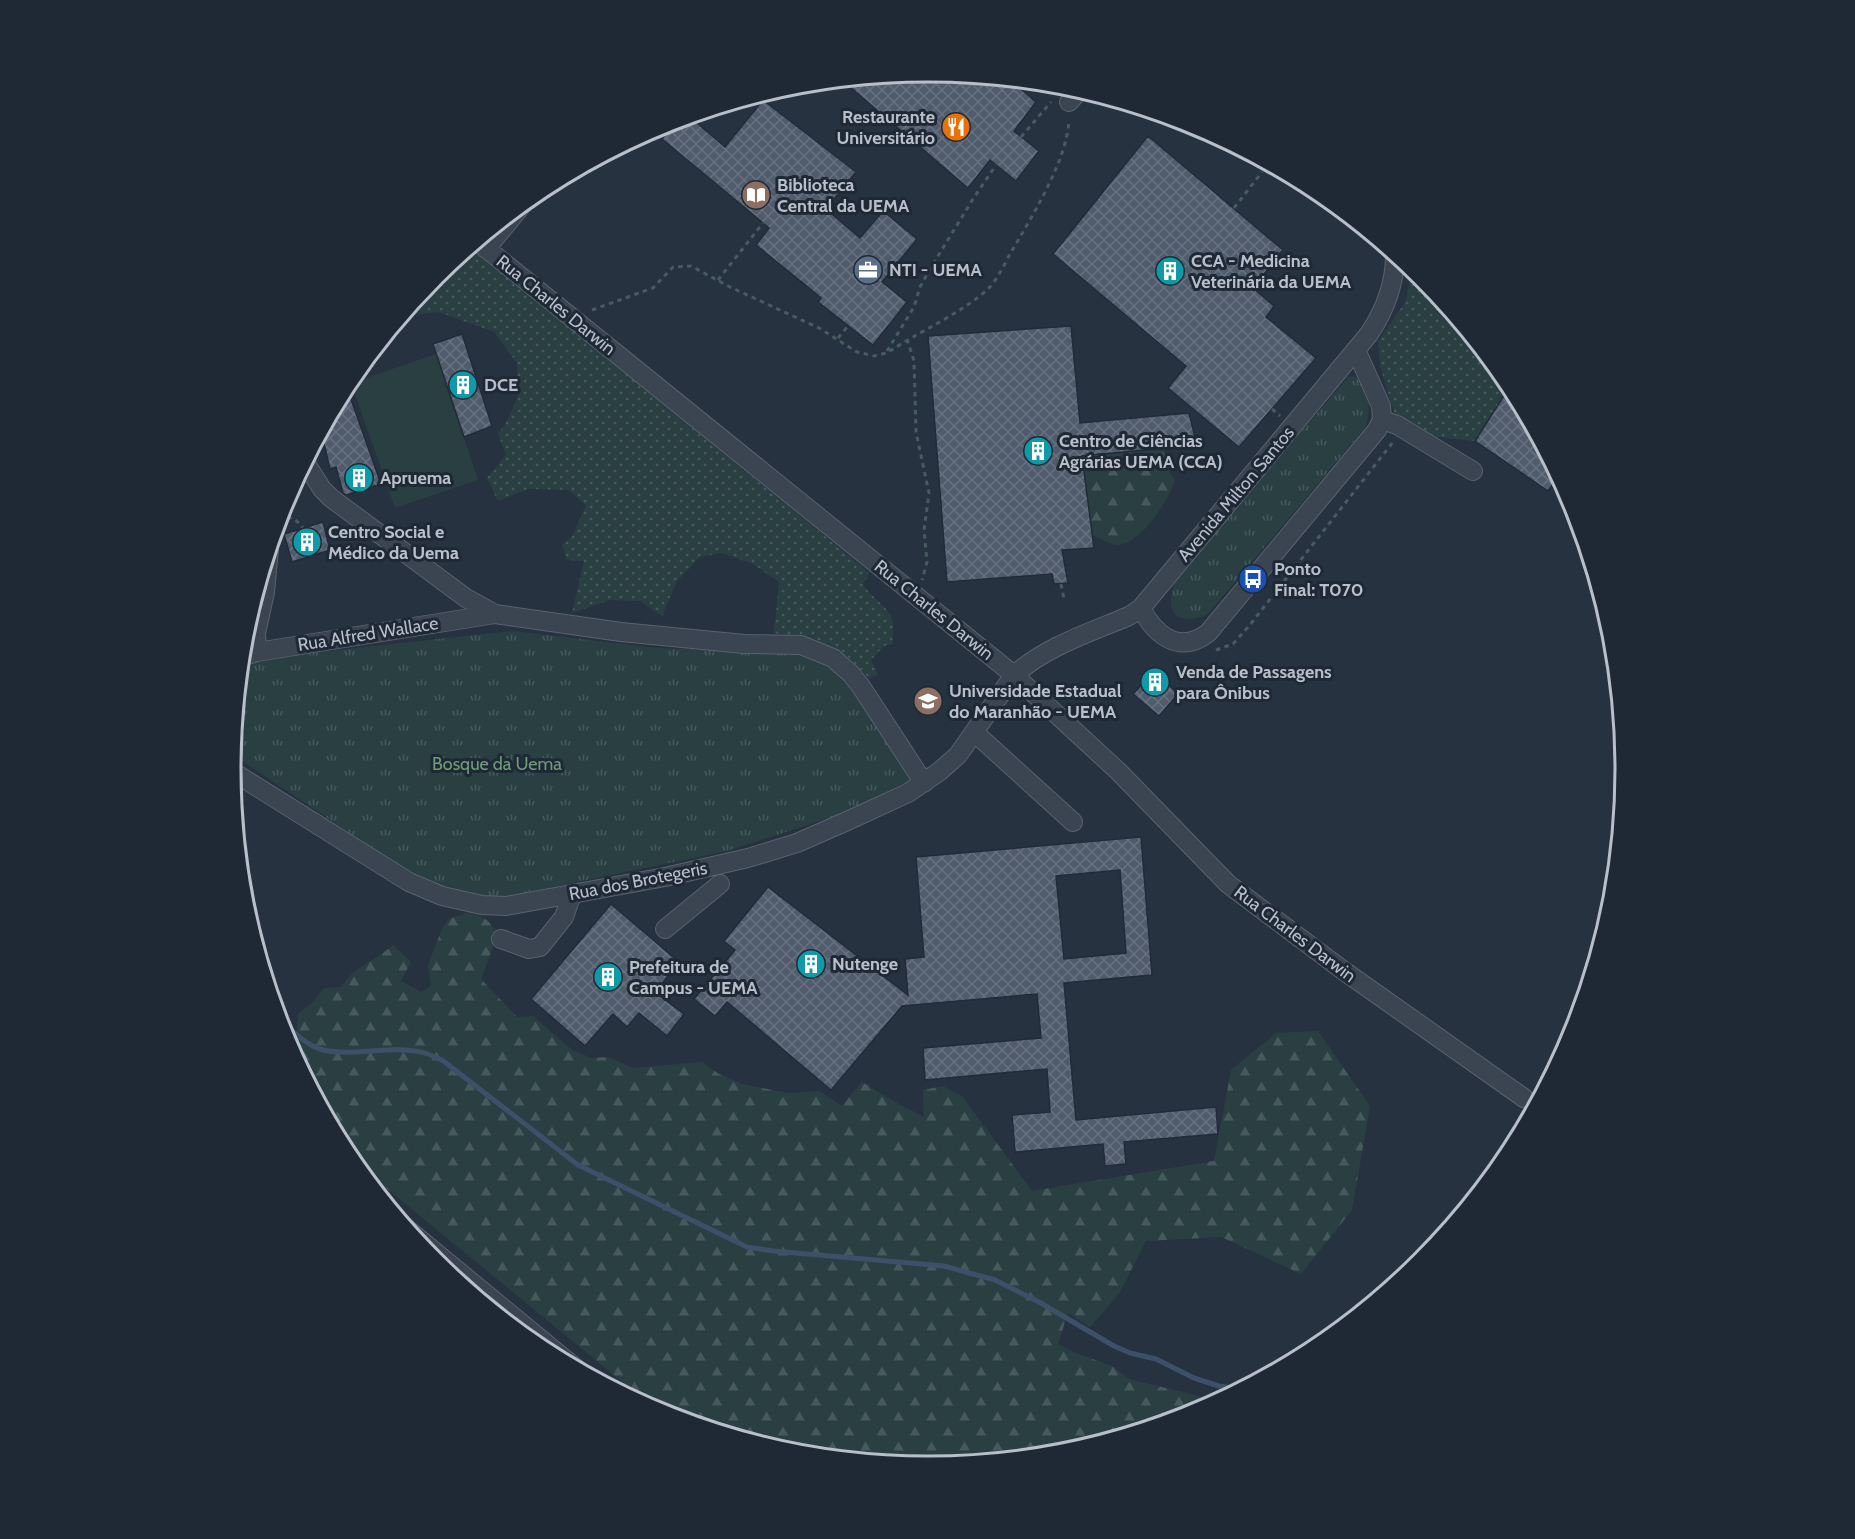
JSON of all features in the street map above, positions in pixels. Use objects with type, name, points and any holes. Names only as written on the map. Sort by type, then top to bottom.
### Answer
[{"type":"street","name":"Rua Charles Darwin","points":[[479,249],[1014,675],[1118,771],[1228,884],[1344,971],[1524,1098]]},
{"type":"street","name":"Avenida Milton Santos","points":[[1014,675],[1041,654],[1129,616],[1141,608],[1356,350],[1386,305],[1394,266]]},
{"type":"street","points":[[1141,608],[1153,629],[1166,638],[1191,642],[1208,633],[1382,420],[1382,406],[1356,350]]},
{"type":"street","points":[[1382,420],[1397,425],[1473,471]]},
{"type":"street","points":[[310,469],[322,489],[331,498],[466,598],[495,614],[621,632],[744,644],[801,645],[833,658],[851,674],[924,783]]},
{"type":"street","points":[[252,644],[266,584]]},
{"type":"street","name":"Rua Alfred Wallace","points":[[251,654],[495,614]]},
{"type":"street","name":"Rua dos Brotegeris","points":[[241,777],[410,882],[442,896],[482,905],[506,906],[687,872],[748,858],[797,843],[845,822],[908,793],[958,755],[1014,675]]},
{"type":"street","points":[[975,733],[1074,822]]},
{"type":"street","points":[[665,929],[720,884]]},
{"type":"street","points":[[501,939],[529,949],[540,947],[564,917],[572,894]]},
{"type":"street","points":[[466,1277],[525,1326]]},
{"type":"path","points":[[1021,137],[1067,98]]},
{"type":"path","points":[[588,312],[653,288],[673,267],[691,266],[819,328],[857,352],[874,356],[886,353],[968,304],[990,288],[1046,190],[1061,153],[1070,124],[1067,98]]},
{"type":"path","points":[[886,353],[914,307],[920,287],[930,269],[996,165]]},
{"type":"path","points":[[1234,208],[1262,172]]},
{"type":"path","points":[[718,280],[763,223]]},
{"type":"path","points":[[838,339],[848,326]]},
{"type":"path","points":[[908,339],[914,361],[916,432],[928,493],[924,530],[927,562],[921,582]]},
{"type":"path","points":[[289,516],[296,519],[303,528]]},
{"type":"path","points":[[1060,584],[1064,599]]},
{"type":"green space","points":[[477,252],[870,573],[863,584],[890,614],[893,625],[893,644],[884,646],[871,660],[878,675],[869,678],[848,657],[815,639],[774,633],[779,582],[753,564],[721,553],[700,557],[677,581],[662,616],[640,601],[610,600],[572,613],[584,561],[567,560],[562,545],[573,535],[586,505],[568,490],[528,489],[498,501],[487,478],[506,455],[498,434],[506,423],[518,396],[517,363],[494,332],[439,312],[413,315]]},
{"type":"green space","points":[[1409,280],[1444,317],[1473,351],[1504,396],[1475,441],[1437,437],[1396,418],[1380,366],[1378,341],[1406,301]]},
{"type":"green space","points":[[436,354],[478,480],[395,508],[354,391],[362,379]]},
{"type":"green space","points":[[1354,376],[1360,380],[1367,392],[1369,407],[1365,428],[1207,615],[1185,619],[1178,617],[1171,606],[1171,597],[1177,577],[1348,377]]},
{"type":"green space","points":[[1164,448],[1169,471],[1175,480],[1167,498],[1145,529],[1136,537],[1118,545],[1092,535],[1082,456]]},
{"type":"green space","name":"Bosque da Uema","points":[[513,631],[657,648],[789,653],[822,660],[848,676],[911,780],[848,812],[727,851],[495,899],[441,888],[402,868],[241,760],[242,725],[249,664],[274,657]]},
{"type":"green space","points":[[472,911],[488,921],[498,933],[481,979],[517,1017],[533,1016],[571,1049],[591,1058],[608,1057],[633,1068],[702,1062],[719,1074],[742,1084],[788,1093],[819,1091],[842,1106],[862,1082],[924,1117],[923,1090],[943,1086],[962,1096],[1032,1191],[1214,1161],[1231,1070],[1276,1033],[1318,1031],[1370,1106],[1352,1210],[1301,1274],[1221,1237],[1146,1241],[1119,1294],[1090,1327],[1068,1313],[1058,1344],[1112,1366],[1129,1379],[1205,1398],[1148,1420],[1105,1433],[1017,1451],[928,1456],[838,1451],[750,1433],[707,1420],[631,1389],[376,1180],[356,1151],[311,1073],[294,1035],[297,1030],[298,1014],[313,1002],[324,988],[341,987],[359,969],[393,945],[411,962],[401,981],[421,992],[431,986],[428,965],[441,931],[449,919]]},
{"type":"building","name":"Restaurante Universitário","points":[[928,82],[1021,89],[1036,102],[1014,131],[1039,151],[1016,181],[990,160],[968,188],[850,87]]},
{"type":"building","name":"Biblioteca Central da UEMA","points":[[766,102],[856,172],[826,209],[860,238],[883,211],[917,239],[882,282],[907,302],[873,345],[818,302],[821,298],[756,245],[769,228],[662,139],[665,135],[697,123],[725,147],[760,104]]},
{"type":"building","name":"CCA - Medicina Veterinária da UEMA","points":[[1148,136],[1283,250],[1253,288],[1274,306],[1266,317],[1316,358],[1239,447],[1168,388],[1186,366],[1053,254]]},
{"type":"building","name":"Centro de Ciências Agrárias UEMA (CCA)","points":[[1071,326],[1080,423],[1189,413],[1197,445],[1082,456],[1094,548],[1062,550],[1068,583],[1054,584],[1052,574],[947,582],[928,336]]},
{"type":"building","name":"DCE","points":[[462,334],[492,426],[464,437],[433,344]]},
{"type":"building","points":[[1504,396],[1552,485],[1548,491],[1475,441]]},
{"type":"building","points":[[350,397],[381,484],[346,495],[343,493],[336,467],[330,469],[324,443]]},
{"type":"building","name":"Centro Social e Médico da Uema","points":[[323,522],[330,550],[292,562],[284,534]]},
{"type":"building","name":"Venda de Passagens para Ônibus","points":[[1154,671],[1178,694],[1159,716],[1133,694]]},
{"type":"building","points":[[1141,837],[1152,975],[1064,983],[1076,1120],[1216,1107],[1218,1134],[1124,1142],[1126,1164],[1105,1166],[1103,1144],[1015,1152],[1012,1115],[1050,1112],[1047,1069],[925,1080],[923,1048],[1041,1038],[1037,994],[902,1006],[831,1090],[727,1002],[715,1016],[694,999],[735,950],[724,941],[768,887],[908,995],[905,959],[924,957],[916,857]],"holes":[[[1120,870],[1126,953],[1064,959],[1056,876]]]},
{"type":"building","name":"Prefeitura de Campus - UEMA","points":[[611,904],[679,962],[655,992],[684,1014],[667,1036],[639,1013],[627,1027],[613,1014],[585,1046],[531,999]]},
{"type":"waterway","points":[[293,1032],[323,1050],[336,1052],[412,1051],[425,1053],[442,1060],[578,1165],[747,1247],[944,1266],[995,1280],[1039,1302],[1114,1346],[1130,1353],[1156,1359],[1194,1378],[1228,1387]]},
{"type":"place","name":"Restaurante Universitário","points":[[956,127]]},
{"type":"place","name":"Biblioteca Central da UEMA","points":[[756,195]]},
{"type":"place","name":"NTI - UEMA","points":[[868,270]]},
{"type":"place","name":"CCA - Medicina Veterinária da UEMA","points":[[1170,271]]},
{"type":"place","name":"DCE","points":[[463,385]]},
{"type":"place","name":"Centro de Ciências Agrárias UEMA (CCA)","points":[[1038,451]]},
{"type":"place","name":"Apruema","points":[[359,478]]},
{"type":"place","name":"Centro Social e Médico da Uema","points":[[307,542]]},
{"type":"place","name":"Ponto Final: T070","points":[[1253,579]]},
{"type":"place","name":"Venda de Passagens para Ônibus","points":[[1155,682]]},
{"type":"place","name":"Universidade Estadual do Maranhão - UEMA","points":[[928,701]]},
{"type":"place","name":"Nutenge","points":[[811,964]]},
{"type":"place","name":"Prefeitura de Campus - UEMA","points":[[608,977]]}]
